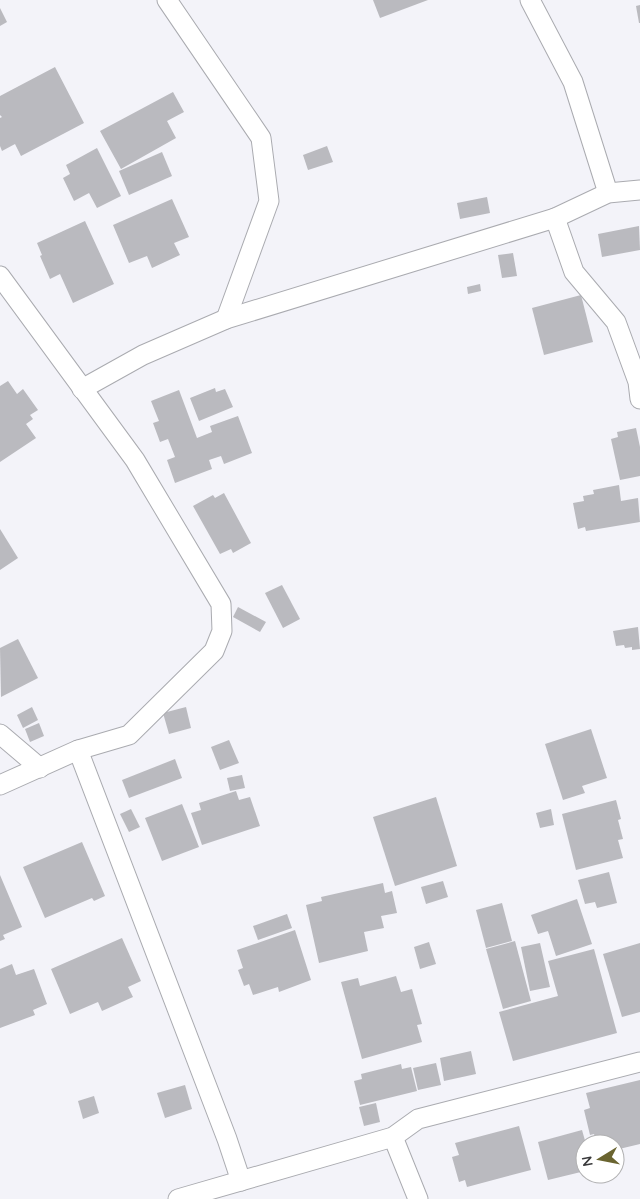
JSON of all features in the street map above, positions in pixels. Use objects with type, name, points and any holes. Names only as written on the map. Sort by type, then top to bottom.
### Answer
[{"type":"street","points":[[167,0],[261,138],[269,201],[226,319]]},
{"type":"street","points":[[530,0],[573,82],[608,193]]},
{"type":"street","points":[[82,389],[143,355],[226,319],[555,218],[608,193],[640,190]]},
{"type":"street","points":[[555,218],[574,272],[616,322],[638,382],[640,399]]},
{"type":"street","points":[[0,276],[135,460],[221,604],[222,631],[214,651],[129,735],[78,750],[0,785]]},
{"type":"street","points":[[0,734],[40,768]]},
{"type":"street","points":[[78,750],[227,1139],[241,1181]]},
{"type":"street","points":[[178,1199],[393,1137],[418,1119],[640,1062]]},
{"type":"street","points":[[393,1137],[418,1199]]},
{"type":"building","points":[[373,0],[428,0],[380,18]]},
{"type":"building","points":[[640,5],[640,23],[639,23],[636,6]]},
{"type":"building","points":[[0,8],[7,22],[0,26]]},
{"type":"building","points":[[55,67],[84,123],[21,156],[15,144],[2,151],[0,146],[0,118],[2,117],[0,115],[0,96]]},
{"type":"building","points":[[173,92],[184,112],[167,121],[176,138],[121,169],[100,131]]},
{"type":"building","points":[[327,146],[333,162],[308,170],[303,155]]},
{"type":"building","points":[[97,148],[121,196],[97,208],[89,193],[74,201],[63,178],[70,174],[66,165]]},
{"type":"building","points":[[162,152],[172,176],[129,195],[119,171]]},
{"type":"building","points":[[487,197],[490,213],[460,219],[457,203]]},
{"type":"building","points":[[172,199],[189,237],[174,243],[180,255],[152,268],[147,256],[129,263],[113,225]]},
{"type":"building","points":[[85,221],[114,284],[73,303],[60,274],[50,279],[40,256],[42,255],[37,243]]},
{"type":"building","points":[[639,226],[640,250],[602,257],[598,234]]},
{"type":"building","points":[[513,253],[517,276],[502,278],[498,255]]},
{"type":"building","points":[[480,284],[481,291],[468,294],[467,287]]},
{"type":"building","points":[[581,295],[593,342],[544,355],[532,308]]},
{"type":"building","points":[[8,381],[17,394],[23,389],[38,410],[30,415],[33,419],[26,424],[36,438],[0,462],[0,386]]},
{"type":"building","points":[[215,388],[216,392],[225,389],[233,407],[199,421],[190,398]]},
{"type":"building","points":[[179,390],[197,438],[212,432],[210,426],[238,416],[252,453],[224,464],[221,456],[209,460],[212,469],[175,483],[167,460],[175,457],[168,439],[160,442],[153,423],[159,421],[151,401]]},
{"type":"building","points":[[636,428],[640,447],[640,476],[620,480],[611,439],[618,437],[617,432]]},
{"type":"building","points":[[619,485],[621,501],[638,498],[640,522],[586,531],[585,527],[578,529],[573,503],[584,501],[583,496],[594,494],[593,490]]},
{"type":"building","points":[[224,493],[251,543],[233,553],[231,549],[220,554],[193,506],[213,495],[215,498]]},
{"type":"building","points":[[0,529],[18,558],[0,570]]},
{"type":"building","points":[[282,585],[300,619],[283,628],[265,593]]},
{"type":"building","points":[[238,607],[266,622],[260,632],[233,617]]},
{"type":"building","points":[[638,627],[640,649],[632,650],[632,647],[625,648],[624,645],[616,646],[613,631]]},
{"type":"building","points":[[18,639],[38,678],[1,697],[0,648]]},
{"type":"building","points":[[32,707],[38,720],[23,728],[17,715]]},
{"type":"building","points":[[186,707],[191,728],[169,734],[163,713]]},
{"type":"building","points":[[39,723],[44,736],[30,742],[25,729]]},
{"type":"building","points":[[591,729],[607,778],[582,786],[585,793],[563,800],[545,744]]},
{"type":"building","points":[[229,740],[239,763],[220,770],[211,747]]},
{"type":"building","points":[[175,759],[182,778],[129,798],[122,780]]},
{"type":"building","points":[[242,775],[245,788],[230,791],[227,778]]},
{"type":"building","points":[[236,791],[239,800],[250,797],[260,826],[202,845],[191,813],[201,810],[199,803]]},
{"type":"building","points":[[436,797],[457,866],[395,886],[373,817]]},
{"type":"building","points":[[616,800],[621,819],[618,820],[623,839],[618,840],[623,858],[576,870],[562,814]]},
{"type":"building","points":[[182,804],[199,847],[162,861],[145,818]]},
{"type":"building","points":[[131,809],[140,827],[129,832],[120,814]]},
{"type":"building","points":[[551,809],[554,825],[540,828],[536,813]]},
{"type":"building","points":[[82,842],[105,896],[94,901],[92,898],[45,918],[23,867]]},
{"type":"building","points":[[609,872],[617,903],[597,908],[595,902],[585,904],[578,880]]},
{"type":"building","points":[[0,875],[22,927],[3,935],[5,939],[0,941]]},
{"type":"building","points":[[443,881],[448,897],[426,904],[421,887]]},
{"type":"building","points":[[383,883],[385,893],[392,891],[397,913],[381,916],[384,928],[364,932],[368,951],[319,963],[306,905],[322,901],[321,897]]},
{"type":"building","points":[[577,899],[592,944],[556,956],[548,931],[538,934],[531,915]]},
{"type":"building","points":[[502,903],[512,941],[486,948],[476,910]]},
{"type":"building","points":[[287,914],[292,928],[258,940],[253,926]]},
{"type":"building","points":[[295,930],[311,980],[279,992],[278,987],[253,995],[249,984],[244,986],[238,970],[243,968],[237,950]]},
{"type":"building","points":[[122,938],[141,981],[128,987],[133,997],[102,1011],[98,1002],[70,1014],[51,969]]},
{"type":"building","points":[[515,941],[531,1001],[503,1009],[486,949]]},
{"type":"building","points":[[429,942],[436,964],[420,969],[414,947]]},
{"type":"building","points":[[540,943],[550,987],[530,991],[521,947]]},
{"type":"building","points":[[640,943],[640,1012],[622,1017],[603,954]]},
{"type":"building","points":[[594,949],[617,1033],[513,1061],[499,1012],[558,996],[548,961]]},
{"type":"building","points":[[12,964],[16,975],[34,969],[47,1004],[33,1010],[35,1015],[0,1028],[0,969]]},
{"type":"building","points":[[396,976],[401,992],[412,989],[422,1024],[417,1025],[422,1042],[362,1059],[341,982],[358,978],[360,986]]},
{"type":"building","points":[[471,1051],[476,1074],[444,1081],[440,1058]]},
{"type":"building","points":[[436,1063],[441,1085],[418,1090],[413,1068]]},
{"type":"building","points":[[401,1064],[402,1069],[411,1067],[417,1091],[360,1105],[354,1081],[362,1079],[361,1074]]},
{"type":"building","points":[[640,1080],[640,1144],[625,1148],[625,1134],[590,1134],[584,1110],[590,1108],[586,1093]]},
{"type":"building","points":[[185,1085],[192,1109],[165,1118],[157,1093]]},
{"type":"building","points":[[94,1096],[99,1113],[83,1119],[78,1101]]},
{"type":"building","points":[[376,1103],[380,1122],[364,1126],[359,1107]]},
{"type":"building","points":[[519,1126],[531,1170],[467,1187],[465,1180],[459,1182],[452,1157],[459,1155],[455,1143]]},
{"type":"building","points":[[582,1130],[583,1134],[575,1134],[575,1173],[548,1180],[538,1142]]}]
